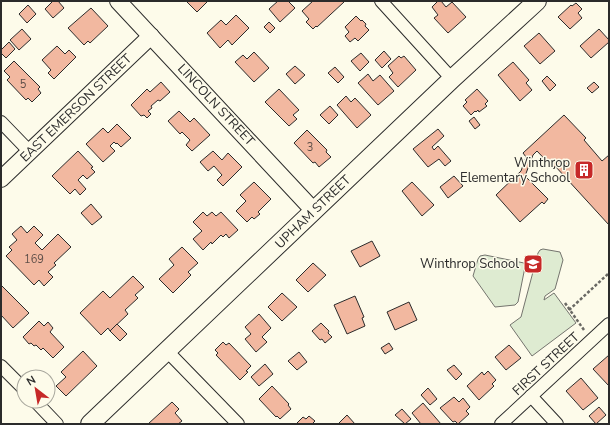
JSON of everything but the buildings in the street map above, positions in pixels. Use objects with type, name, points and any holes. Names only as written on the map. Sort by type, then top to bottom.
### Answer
[{"type":"main road","name":"UPHAM STREET","points":[[90,424],[452,79],[537,1]]},
{"type":"street","name":"LINCOLN STREET","points":[[118,1],[314,210]]},
{"type":"street","points":[[381,1],[452,79]]},
{"type":"street","name":"EAST EMERSON STREET","points":[[1,179],[151,36]]},
{"type":"street","points":[[1,122],[30,152]]},
{"type":"street","name":"FIRST STREET","points":[[501,424],[609,324]]},
{"type":"street","points":[[168,351],[238,424]]},
{"type":"street","points":[[1,366],[16,382]]},
{"type":"street","points":[[531,396],[557,424]]},
{"type":"street","points":[[43,409],[57,424]]},
{"type":"path","points":[[569,310],[609,273]]},
{"type":"path","points":[[565,303],[584,330]]},
{"type":"green space","points":[[543,249],[560,252],[563,260],[555,289],[545,296],[544,300],[554,293],[576,323],[532,356],[510,325],[521,317],[538,253]]},
{"type":"green space","points":[[485,255],[524,263],[525,267],[518,302],[515,305],[495,307],[473,276],[478,259],[480,256]]},
{"type":"place","name":"Winthrop Elementary School","points":[[584,170]]},
{"type":"place","name":"Winthrop School","points":[[533,264]]}]
